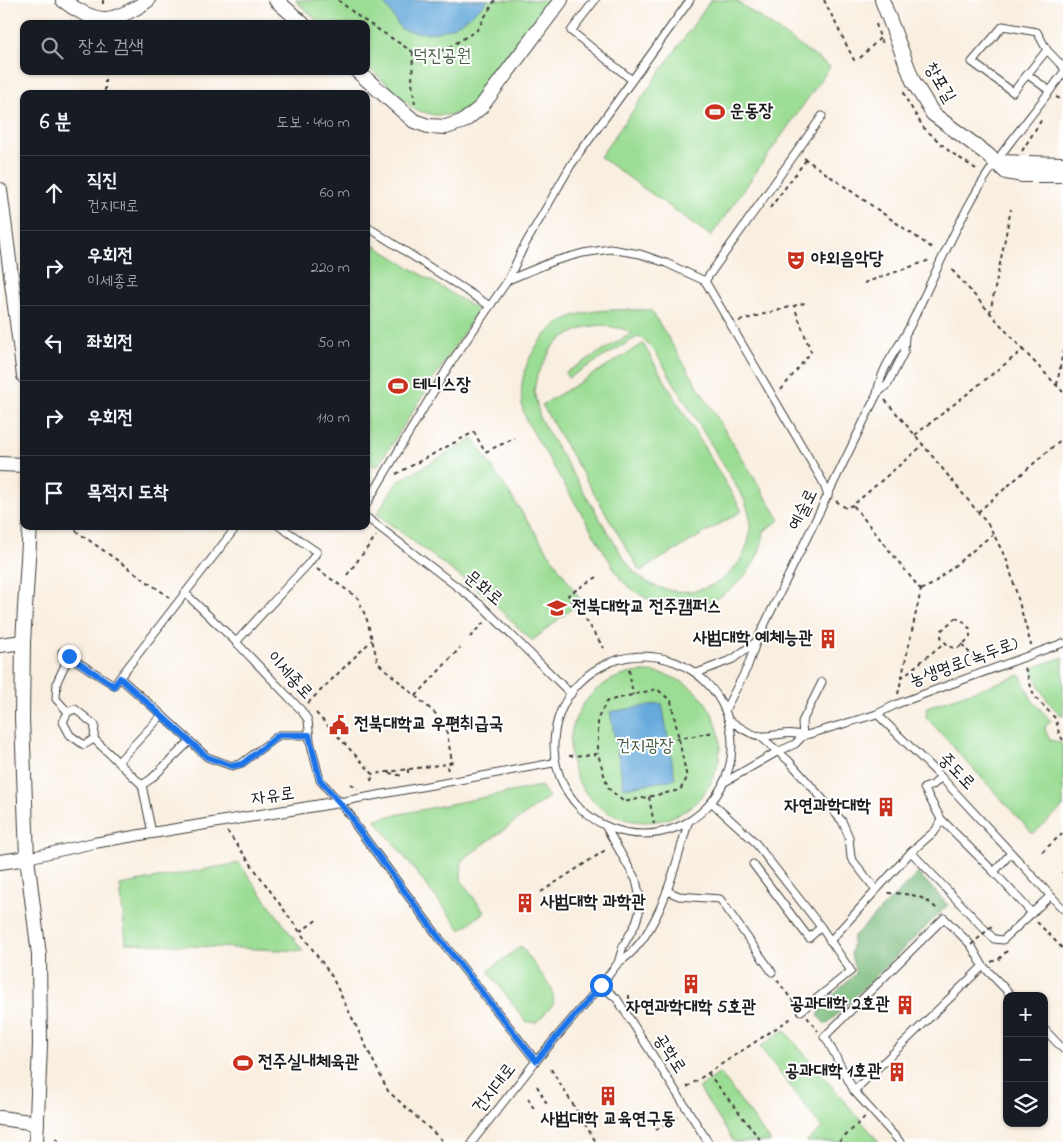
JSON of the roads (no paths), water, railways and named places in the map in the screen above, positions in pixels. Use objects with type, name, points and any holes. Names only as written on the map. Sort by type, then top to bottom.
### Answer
[{"type":"street","points":[[63,0],[89,16],[106,19],[137,8],[148,0]]},
{"type":"street","points":[[276,0],[298,20]]},
{"type":"street","points":[[362,75],[414,121],[428,126],[446,127],[464,121],[481,107],[561,0]]},
{"type":"street","name":"창포길","points":[[882,0],[913,81],[933,114],[996,162],[1006,172],[1023,175],[1063,175]]},
{"type":"street","points":[[996,162],[1063,164]]},
{"type":"street","points":[[0,190],[20,345]]},
{"type":"street","points":[[0,464],[20,465]]},
{"type":"street","points":[[30,530],[23,642],[22,718],[27,858],[39,955],[40,1045],[36,1142]]},
{"type":"street","points":[[0,645],[23,642]]},
{"type":"street","name":"자유로","points":[[27,858],[85,845],[339,802]]},
{"type":"street","points":[[0,862],[27,858]]},
{"type":"street","points":[[0,1118],[37,1123]]},
{"type":"lane","points":[[595,0],[571,31],[632,80]]},
{"type":"lane","points":[[370,498],[450,364],[508,280],[523,248],[571,165],[690,0]]},
{"type":"lane","points":[[1046,50],[1013,92],[972,62],[1003,26],[1037,32],[1046,50],[1063,67]]},
{"type":"lane","name":"예술로","points":[[726,708],[747,668],[757,640],[877,394],[880,379],[886,366],[896,347],[905,336],[974,195],[996,162],[1053,94],[1063,73]]},
{"type":"lane","points":[[1028,75],[1053,94]]},
{"type":"lane","points":[[705,281],[822,116]]},
{"type":"lane","points":[[370,229],[490,306]]},
{"type":"lane","points":[[508,280],[554,261],[583,253],[610,249],[640,254],[666,263],[705,281],[823,482],[828,496]]},
{"type":"lane","name":"문화로","points":[[370,520],[481,605],[571,694]]},
{"type":"lane","points":[[62,652],[114,686],[234,530]]},
{"type":"lane","points":[[236,642],[317,552],[285,530]]},
{"type":"lane","name":"이세종로","points":[[185,593],[236,642],[301,710],[308,720],[309,735],[320,780],[351,816],[356,826],[440,939],[536,1061]]},
{"type":"lane","points":[[697,673],[733,659],[757,640]]},
{"type":"lane","name":"농생명로(녹두로)","points":[[877,714],[897,704],[1063,643]]},
{"type":"lane","points":[[68,712],[56,699],[57,682],[69,656]]},
{"type":"lane","points":[[656,657],[697,673],[726,708],[732,722],[732,747],[729,766],[723,783],[712,803],[688,823],[665,834],[640,835],[606,827],[588,815],[569,794],[553,763],[562,711],[571,694],[586,678],[605,663],[620,658],[656,657]]},
{"type":"lane","points":[[120,678],[207,757],[232,766],[242,764],[279,735],[309,735]]},
{"type":"lane","points":[[803,736],[802,722],[822,682]]},
{"type":"lane","points":[[75,710],[95,725],[94,739],[84,745],[70,736],[63,722],[68,712],[75,710]]},
{"type":"lane","points":[[723,783],[777,752],[795,744],[803,736],[877,714]]},
{"type":"lane","name":"중도로","points":[[877,714],[940,776],[1063,909]]},
{"type":"lane","points":[[118,762],[162,715]]},
{"type":"lane","points":[[732,722],[760,736],[796,733],[803,736]]},
{"type":"lane","points":[[760,736],[789,762],[842,821],[849,837],[851,858],[877,888]]},
{"type":"lane","points":[[94,739],[142,785],[152,833]]},
{"type":"lane","points":[[142,785],[151,780],[189,742]]},
{"type":"lane","name":"자유로","points":[[339,802],[553,763]]},
{"type":"lane","points":[[940,776],[933,784],[924,788],[941,819],[1032,913]]},
{"type":"lane","points":[[712,803],[754,841],[821,927],[851,971],[801,1011]]},
{"type":"lane","points":[[830,940],[911,852],[936,830],[941,819]]},
{"type":"lane","name":"건지대로","points":[[618,962],[629,956],[661,906],[688,823]]},
{"type":"lane","name":"건지대로","points":[[472,1142],[536,1061],[601,985],[618,962],[623,946],[637,919],[640,898],[636,880],[606,827]]},
{"type":"lane","points":[[911,852],[994,939],[1003,940],[1050,896]]},
{"type":"lane","points":[[994,872],[1011,853]]},
{"type":"lane","points":[[753,864],[809,938],[821,927]]},
{"type":"lane","points":[[667,891],[680,896],[720,900],[772,972]]},
{"type":"lane","points":[[900,1142],[854,1091],[841,1063],[826,1039],[944,918],[971,945],[983,966],[1008,992]]},
{"type":"lane","points":[[854,1091],[983,966]]},
{"type":"lane","name":"공학로","points":[[601,985],[617,1000],[708,1142]]},
{"type":"lane","points":[[1048,1034],[1063,1049]]},
{"type":"water","points":[[380,0],[488,0],[459,24],[438,32],[427,33],[401,29]]},
{"type":"water","points":[[662,703],[675,779],[624,788],[610,712]]},
{"type":"place","name":"운동장","points":[[715,112]]},
{"type":"place","name":"야외음악당","points":[[796,260]]},
{"type":"place","name":"테니스장","points":[[398,386]]},
{"type":"place","name":"전북대학교 전주캠퍼스","points":[[557,608]]},
{"type":"place","name":"사범대학 예체능관","points":[[828,639]]},
{"type":"place","name":"전북대학교 우편취급국","points":[[339,725]]},
{"type":"place","name":"자연과학대학","points":[[886,807]]},
{"type":"place","name":"사범대학 과학관","points":[[525,903]]},
{"type":"place","name":"자연과학대학 5호관","points":[[691,984]]},
{"type":"place","name":"공과대학 2호관","points":[[905,1005]]},
{"type":"place","name":"전주실내체육관","points":[[243,1063]]},
{"type":"place","name":"공과대학 1호관","points":[[897,1072]]},
{"type":"place","name":"사범대학 교육연구동","points":[[608,1096]]},
{"type":"park label","name":"덕진공원","points":[[442,57]]},
{"type":"park label","name":"건지광장","points":[[645,747]]}]
